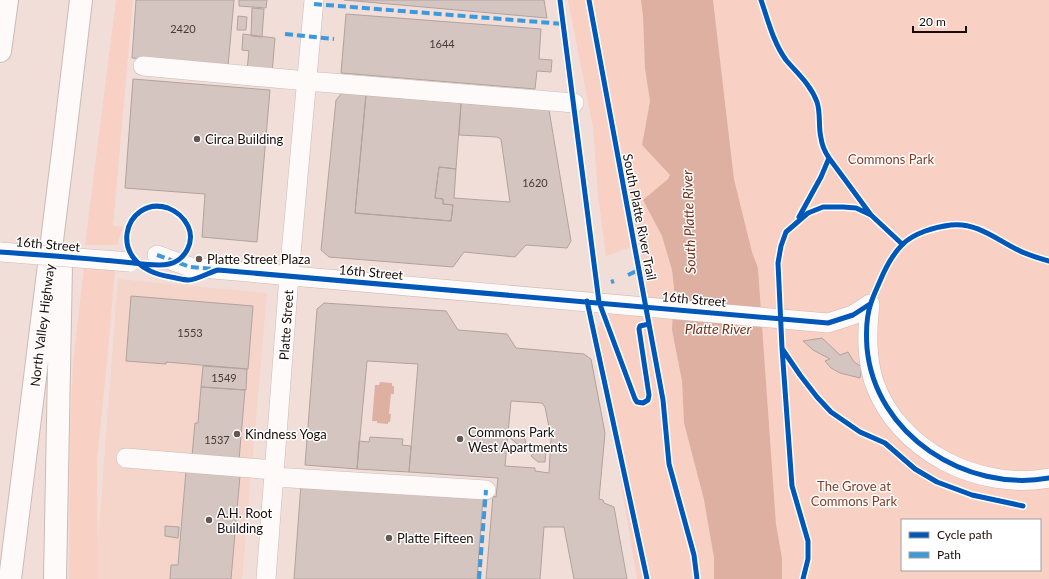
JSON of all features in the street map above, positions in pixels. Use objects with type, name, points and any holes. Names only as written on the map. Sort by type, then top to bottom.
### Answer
[{"type":"highway","points":[[0,48],[1,0]]},
{"type":"highway","points":[[0,48],[7,0]]},
{"type":"highway","name":"North Valley Highway","points":[[10,579],[81,0]]},
{"type":"highway","points":[[55,579],[63,152]]},
{"type":"street","name":"Platte Street","points":[[266,579],[314,0]]},
{"type":"street","points":[[142,66],[574,103]]},
{"type":"street","name":"16th Street","points":[[0,252],[130,262],[138,254]]},
{"type":"street","name":"16th Street","points":[[158,255],[190,267],[808,321],[837,321],[852,315],[870,304],[867,336],[868,354],[872,375],[878,393],[902,428],[936,456],[948,463],[968,471],[988,477],[1013,480],[1049,478]]},
{"type":"street","points":[[126,458],[274,473],[486,490]]},
{"type":"shaded area","points":[[118,279],[267,293],[242,579],[95,579]]},
{"type":"green space","points":[[116,0],[133,0],[113,226],[123,227],[117,245],[85,245]]},
{"type":"green space","points":[[568,0],[641,0],[645,69],[650,101],[642,145],[670,175],[669,179],[644,200],[662,236],[672,270],[674,288],[672,330],[682,381],[684,423],[704,500],[714,558],[714,579],[637,579],[596,332],[607,310],[651,316],[639,244],[606,256],[598,195],[593,128]]},
{"type":"green space","name":"Commons Park","points":[[713,0],[1049,0],[1049,579],[782,579],[782,558],[776,524],[758,268],[752,252],[734,179]]},
{"type":"green space","points":[[84,267],[115,270],[97,460],[98,579],[69,579],[70,436],[73,364]]},
{"type":"water","name":"Platte River","points":[[641,0],[713,0],[734,179],[752,252],[758,268],[776,524],[782,558],[782,579],[714,579],[714,558],[704,500],[684,423],[682,381],[672,330],[674,288],[672,270],[662,236],[643,200],[668,179],[670,175],[642,145],[650,101],[645,69]]},
{"type":"water","points":[[380,382],[392,383],[392,386],[394,386],[394,394],[391,394],[389,414],[391,414],[390,422],[388,422],[388,424],[372,421],[375,385],[379,385]]},
{"type":"building","points":[[136,0],[234,0],[228,66],[132,58]]},
{"type":"building","points":[[239,0],[267,0],[266,8],[239,6]]},
{"type":"building","points":[[344,0],[544,0],[547,18]]},
{"type":"building","points":[[252,8],[264,9],[262,37],[251,36]]},
{"type":"building","points":[[346,14],[541,29],[539,59],[552,60],[551,72],[537,71],[535,89],[341,73]]},
{"type":"building","points":[[238,16],[247,17],[246,30],[237,30]]},
{"type":"building","points":[[243,34],[275,38],[272,73],[247,70],[249,51],[242,50]]},
{"type":"building","name":"Circa Building","points":[[133,79],[270,90],[257,242],[202,237],[205,194],[125,188]]},
{"type":"building","points":[[342,93],[366,95],[355,213],[451,221],[453,205],[443,204],[443,199],[435,198],[439,167],[456,169],[454,198],[510,202],[501,139],[497,137],[459,135],[461,103],[549,110],[571,241],[567,248],[526,245],[515,257],[464,252],[453,267],[329,257],[321,250],[336,100]]},
{"type":"building","points":[[366,95],[461,103],[456,169],[439,167],[435,198],[443,199],[443,204],[453,205],[451,221],[355,213]]},
{"type":"building","points":[[131,296],[253,306],[248,369],[166,362],[166,364],[126,361]]},
{"type":"building","name":"Commons Park West Apartments","points":[[324,303],[446,311],[458,330],[507,334],[516,348],[584,354],[591,359],[605,433],[599,499],[614,507],[627,579],[574,579],[564,527],[544,527],[540,579],[486,579],[493,496],[496,497],[498,478],[409,472],[418,364],[367,361],[357,469],[305,465],[317,309]],"holes":[[[511,401],[542,403],[545,407],[551,437],[549,473],[535,471],[535,468],[505,466]]]},
{"type":"building","points":[[822,338],[840,355],[848,352],[854,362],[862,367],[860,378],[840,373],[831,368],[825,361],[830,359],[813,350],[803,341]]},
{"type":"building","points":[[203,366],[247,369],[246,390],[201,387]]},
{"type":"building","points":[[201,387],[245,390],[239,460],[192,456],[195,423],[198,423]]},
{"type":"building","points":[[515,430],[525,439],[526,443],[522,448],[509,437]]},
{"type":"building","points":[[370,437],[403,439],[402,445],[411,446],[409,472],[357,469],[359,441],[369,442]]},
{"type":"building","points":[[540,446],[546,451],[545,462],[538,462],[531,456]]},
{"type":"building","name":"A.H. Root Building","points":[[186,471],[240,476],[231,579],[170,579],[171,565],[178,565]]},
{"type":"building","name":"Platte Fifteen","points":[[301,484],[483,497],[477,579],[294,579]]},
{"type":"building","points":[[165,526],[179,527],[178,538],[165,536]]},
{"type":"marked path","points":[[314,4],[564,24]]},
{"type":"marked path","points":[[285,34],[334,39]]},
{"type":"marked path","points":[[157,255],[190,267],[215,269]]},
{"type":"marked path","points":[[628,275],[639,270]]},
{"type":"marked path","points":[[479,579],[486,490]]},
{"type":"cycle path","points":[[560,0],[599,302],[635,399],[637,402],[643,403],[648,400],[649,395],[639,329],[640,326],[649,324]]},
{"type":"cycle path","name":"South Platte River Trail","points":[[589,0],[663,400],[669,464],[694,555],[697,579]]},
{"type":"cycle path","points":[[761,0],[771,31],[781,53],[807,85],[817,102],[821,141],[826,153],[871,215],[902,244]]},
{"type":"cycle path","points":[[799,217],[821,177],[829,158]]},
{"type":"cycle path","points":[[0,252],[129,262],[135,263],[141,264],[153,265],[164,265],[175,262],[184,254],[190,244],[190,232],[188,226],[180,215],[174,211],[168,208],[153,206],[140,211],[132,221],[127,233],[128,247],[135,260],[149,270],[184,280],[195,279],[218,270],[828,323],[853,315],[870,304]]},
{"type":"cycle path","points":[[803,579],[808,559],[808,541],[792,486],[782,348],[778,263],[781,246],[786,232],[808,213],[823,207],[856,208],[871,215]]},
{"type":"cycle path","points":[[1049,261],[1022,252],[978,229],[969,226],[951,225],[938,227],[918,234],[898,249],[884,272],[869,308],[866,337],[874,379],[887,407],[906,431],[930,451],[957,466],[987,476],[1018,480],[1049,478]]},
{"type":"cycle path","points":[[587,301],[647,579]]},
{"type":"cycle path","points":[[783,350],[817,397],[831,412],[860,432],[885,443],[915,469],[937,482],[972,495],[1023,506]]},
{"type":"place","name":"Circa Building","points":[[197,139]]},
{"type":"place","name":"Platte Street Plaza","points":[[199,259]]},
{"type":"place","name":"Kindness Yoga","points":[[237,434]]},
{"type":"place","name":"Commons Park West Apartments","points":[[460,439]]},
{"type":"place","name":"A.H. Root Building","points":[[209,520]]},
{"type":"place","name":"Platte Fifteen","points":[[389,538]]},
{"type":"water label","name":"South Platte River","points":[[689,222]]},
{"type":"park label","name":"The Grove at Commons Park","points":[[854,494]]}]
